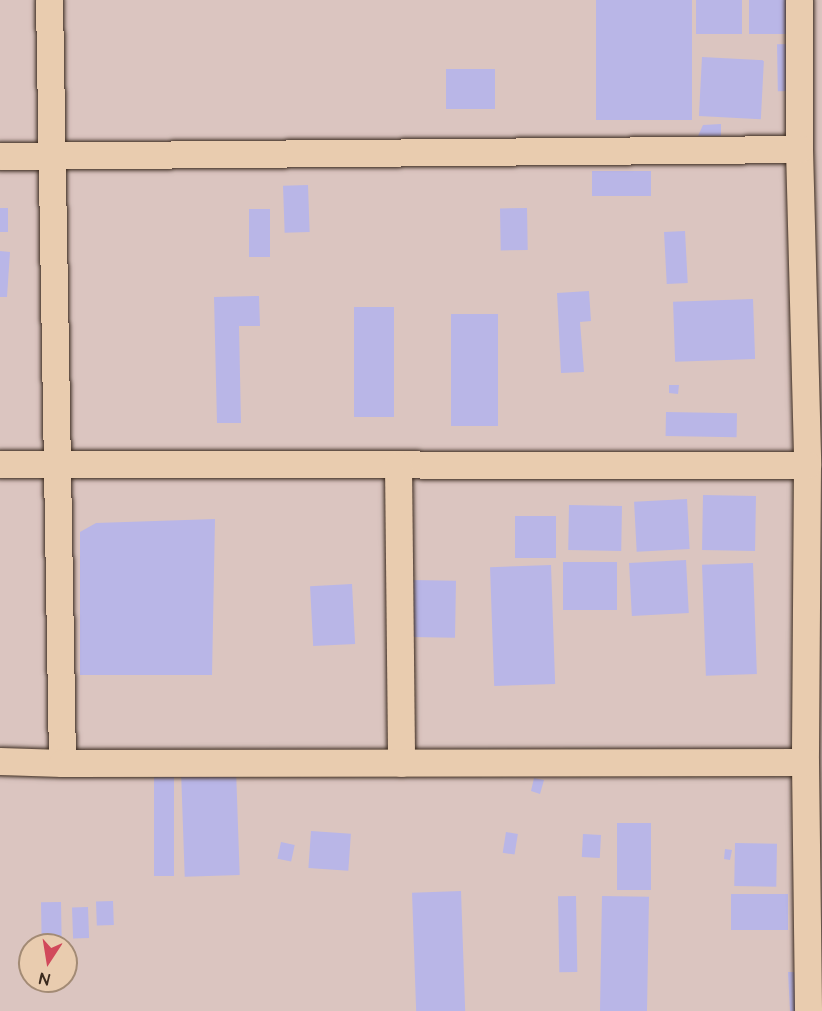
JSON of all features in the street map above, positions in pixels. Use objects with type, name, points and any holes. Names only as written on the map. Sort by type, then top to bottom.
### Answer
[{"type":"street","points":[[49,0],[62,763]]},
{"type":"street","points":[[807,12],[800,149],[807,465],[805,762],[808,1011]]},
{"type":"street","points":[[0,156],[800,149]]},
{"type":"street","points":[[0,464],[807,465]]},
{"type":"street","points":[[398,465],[401,763]]},
{"type":"street","points":[[0,761],[62,763],[805,762]]},
{"type":"building","points":[[596,0],[692,0],[692,120],[596,120]]},
{"type":"building","points":[[696,0],[742,0],[742,34],[696,34]]},
{"type":"building","points":[[749,0],[792,0],[792,34],[749,34]]},
{"type":"building","points":[[777,44],[794,44],[795,91],[778,91]]},
{"type":"building","points":[[702,57],[764,60],[761,119],[699,116]]},
{"type":"building","points":[[446,69],[495,69],[495,109],[446,109]]},
{"type":"building","points":[[721,124],[721,136],[698,136],[703,125]]},
{"type":"building","points":[[592,171],[651,171],[651,196],[592,196]]},
{"type":"building","points":[[308,185],[310,232],[285,233],[283,186]]},
{"type":"building","points":[[0,208],[8,208],[8,232],[0,232]]},
{"type":"building","points":[[500,208],[527,208],[528,250],[501,250]]},
{"type":"building","points":[[249,209],[270,209],[270,257],[249,257]]},
{"type":"building","points":[[685,231],[688,283],[667,284],[664,232]]},
{"type":"building","points":[[0,251],[10,252],[7,297],[0,297]]},
{"type":"building","points":[[589,291],[591,321],[580,322],[584,372],[561,373],[557,293]]},
{"type":"building","points":[[259,296],[260,326],[239,326],[241,423],[217,423],[214,297]]},
{"type":"building","points":[[753,299],[755,359],[675,362],[673,302]]},
{"type":"building","points":[[354,307],[394,307],[394,417],[354,417]]},
{"type":"building","points":[[451,314],[498,314],[498,426],[451,426]]},
{"type":"building","points":[[669,385],[679,385],[678,394],[669,393]]},
{"type":"building","points":[[666,412],[737,413],[737,437],[666,436]]},
{"type":"building","points":[[703,495],[756,496],[755,551],[702,550]]},
{"type":"building","points":[[687,499],[690,549],[637,552],[634,502]]},
{"type":"building","points":[[569,505],[622,506],[621,551],[568,550]]},
{"type":"building","points":[[515,516],[556,516],[556,558],[515,558]]},
{"type":"building","points":[[215,519],[212,675],[80,675],[80,532],[96,523]]},
{"type":"building","points":[[686,560],[689,613],[632,616],[629,563]]},
{"type":"building","points":[[563,562],[617,562],[617,610],[563,610]]},
{"type":"building","points":[[753,563],[757,674],[706,676],[702,565]]},
{"type":"building","points":[[551,565],[555,684],[494,686],[490,567]]},
{"type":"building","points":[[412,580],[456,581],[455,638],[411,637]]},
{"type":"building","points":[[352,584],[355,644],[313,646],[310,586]]},
{"type":"building","points":[[236,769],[240,875],[185,877],[181,771]]},
{"type":"building","points":[[154,770],[174,770],[174,876],[154,876]]},
{"type":"building","points":[[534,778],[544,780],[540,794],[531,791]]},
{"type":"building","points":[[617,823],[651,823],[651,890],[617,890]]},
{"type":"building","points":[[311,831],[351,834],[348,871],[308,868]]},
{"type":"building","points":[[506,832],[518,834],[515,855],[503,853]]},
{"type":"building","points":[[583,834],[601,835],[600,858],[582,857]]},
{"type":"building","points":[[281,842],[295,845],[291,862],[277,859]]},
{"type":"building","points":[[735,843],[777,844],[776,887],[734,886]]},
{"type":"building","points":[[725,849],[732,850],[730,860],[724,859]]},
{"type":"building","points":[[461,891],[465,1011],[416,1011],[412,893]]},
{"type":"building","points":[[731,894],[788,894],[788,930],[731,930]]},
{"type":"building","points":[[558,896],[576,896],[577,972],[559,972]]},
{"type":"building","points":[[602,896],[649,897],[647,1011],[600,1011]]},
{"type":"building","points":[[113,901],[114,925],[97,926],[96,902]]},
{"type":"building","points":[[41,902],[61,902],[62,933],[42,933]]},
{"type":"building","points":[[88,907],[89,938],[78,938],[78,933],[73,933],[72,908]]},
{"type":"building","points":[[788,972],[807,972],[799,1011],[790,1011]]}]
